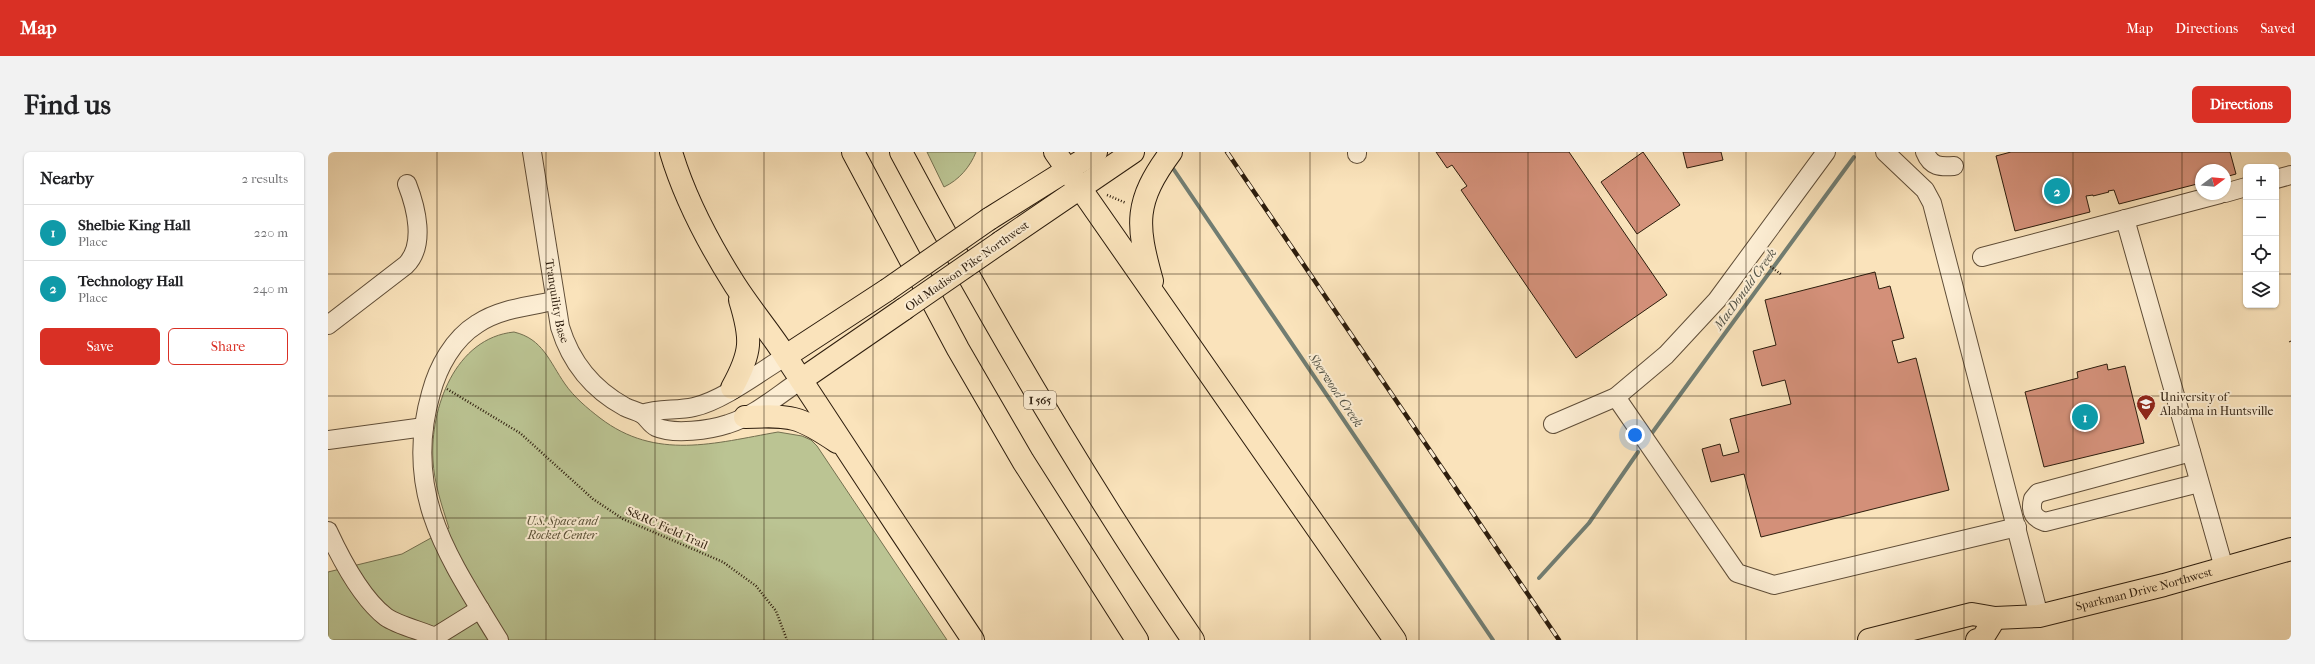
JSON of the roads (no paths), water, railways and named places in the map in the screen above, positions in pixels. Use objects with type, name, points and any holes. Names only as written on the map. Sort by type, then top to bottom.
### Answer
[{"type":"main road","points":[[671,152],[684,190],[697,218],[736,285],[786,356],[885,510],[973,640]]},
{"type":"main road","points":[[853,152],[958,349],[1023,461],[1137,640]]},
{"type":"main road","name":"I 565","points":[[901,152],[1029,382],[1122,532],[1193,640]]},
{"type":"main road","name":"Old Madison Pike Northwest","points":[[786,356],[887,290],[989,219],[1061,161],[1096,152]]},
{"type":"main road","points":[[1156,298],[1142,245],[1140,215],[1148,187],[1170,152]]},
{"type":"main road","name":"Old Madison Pike Northwest","points":[[801,380],[1079,187],[1131,154]]},
{"type":"main road","points":[[1061,161],[1395,640]]},
{"type":"main road","points":[[732,388],[748,354],[750,343],[747,324],[736,285]]},
{"type":"main road","points":[[745,417],[780,415],[797,418],[814,426],[844,446]]},
{"type":"main road","name":"Sparkman Drive Northwest","points":[[1869,640],[1972,614],[1995,618],[2039,616],[2164,585],[2291,549]]},
{"type":"main road","points":[[1977,640],[1982,639],[1995,618]]},
{"type":"street","name":"Tranquility Base","points":[[532,152],[554,301],[566,347],[582,373],[609,397],[627,408],[642,414],[656,427],[679,430],[703,430],[745,417],[801,380]]},
{"type":"street","points":[[1553,424],[1616,397],[1666,355],[1717,300],[1826,152]]},
{"type":"street","points":[[1885,152],[1925,190],[1932,203],[2039,616]]},
{"type":"street","points":[[1925,152],[1931,163],[1939,167],[1954,166]]},
{"type":"street","points":[[2279,178],[2291,175]]},
{"type":"street","points":[[328,325],[406,265],[415,253],[418,235],[407,184]]},
{"type":"street","points":[[2231,191],[2243,188]]},
{"type":"street","points":[[1982,258],[2197,200]]},
{"type":"street","points":[[2125,219],[2224,568]]},
{"type":"street","points":[[499,640],[455,566],[430,513],[424,488],[421,460],[425,415],[434,383],[450,350],[462,336],[477,324],[499,313],[554,301]]},
{"type":"street","points":[[642,414],[655,410],[694,407],[710,402],[786,356]]},
{"type":"street","points":[[1616,397],[1737,573],[1752,578],[1774,585],[2017,527]]},
{"type":"street","points":[[328,440],[424,428]]},
{"type":"street","points":[[2191,452],[2038,494],[2032,499],[2032,513],[2037,519],[2045,522],[2199,483]]},
{"type":"street","points":[[328,531],[337,550],[363,592],[387,618],[435,638],[480,609]]},
{"type":"waterway","name":"MacDonald Creek","points":[[1652,433],[1854,157]]},
{"type":"waterway","name":"Sherwood Creek","points":[[1170,164],[1493,640]]},
{"type":"waterway","name":"MacDonald Creek","points":[[1539,578],[1589,523],[1638,452]]},
{"type":"railway","points":[[1227,152],[1559,640]]},
{"type":"place","name":"Technology Hall","points":[[2057,191]]},
{"type":"place","name":"Shelbie King Hall","points":[[2085,417]]},
{"type":"place","name":"University of Alabama in Huntsville","points":[[2146,421]]},
{"type":"park label","name":"U.S. Space and Rocket Center","points":[[562,528]]}]
